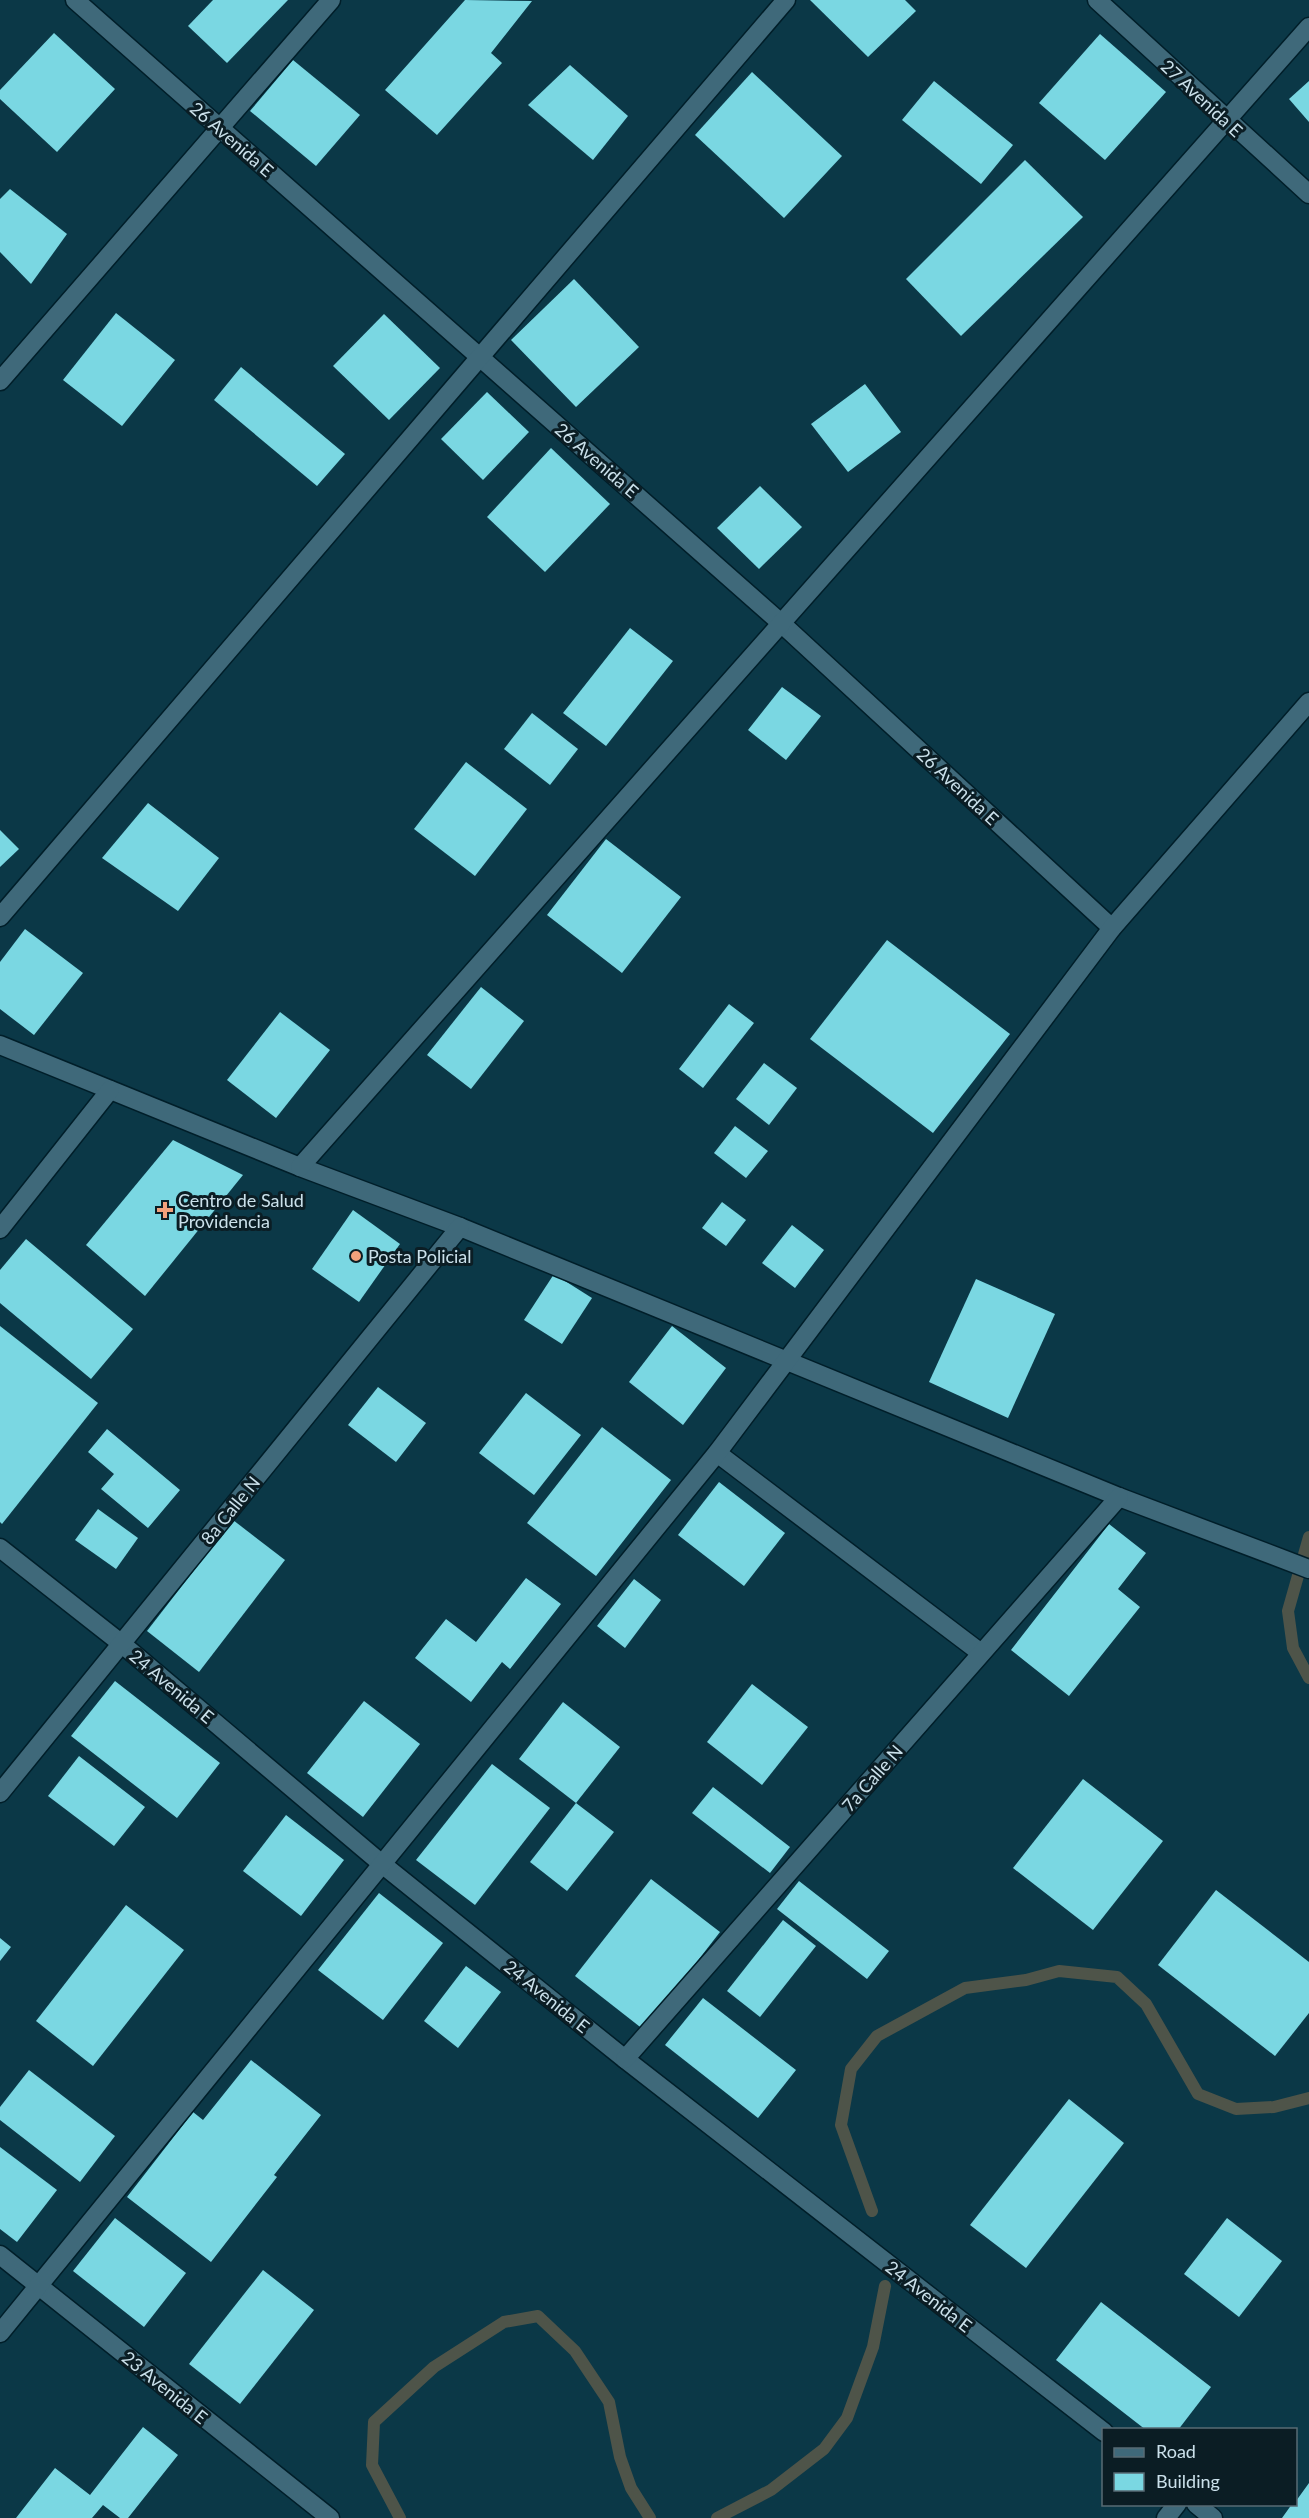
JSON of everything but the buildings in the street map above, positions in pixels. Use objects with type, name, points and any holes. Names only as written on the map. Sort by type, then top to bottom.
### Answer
[{"type":"street","name":"26 Avenida E","points":[[75,0],[781,623],[1112,928]]},
{"type":"street","points":[[0,381],[331,0]]},
{"type":"street","points":[[0,917],[786,0]]},
{"type":"street","name":"27 Avenida E","points":[[1097,0],[1309,194]]},
{"type":"street","points":[[300,1167],[1309,27]]},
{"type":"street","points":[[0,2333],[717,1453],[1112,928],[1309,702]]},
{"type":"street","points":[[0,1045],[300,1167],[460,1227],[1119,1497],[1309,1569]]},
{"type":"street","points":[[0,1229],[110,1090]]},
{"type":"street","name":"8a Calle N","points":[[0,1794],[460,1227]]},
{"type":"street","points":[[717,1453],[981,1653]]},
{"type":"street","name":"7a Calle N","points":[[625,2059],[1119,1497]]},
{"type":"street","name":"24 Avenida E","points":[[0,1548],[122,1644],[382,1864],[625,2059],[1102,2430]]},
{"type":"street","name":"23 Avenida E","points":[[0,2255],[330,2518]]},
{"type":"street","points":[[1166,2518],[1176,2506]]},
{"type":"street","points":[[1197,2506],[1213,2518]]},
{"type":"waterway","points":[[1309,1537],[1288,1611],[1293,1648],[1309,1678]]},
{"type":"waterway","points":[[872,2211],[841,2125],[851,2069],[877,2036],[965,1988],[1026,1980],[1059,1971],[1117,1977],[1146,2004],[1198,2094],[1236,2109],[1274,2107],[1309,2098]]},
{"type":"waterway","points":[[717,2518],[771,2490],[824,2449],[847,2418],[873,2347],[885,2286]]},
{"type":"waterway","points":[[400,2518],[372,2465],[374,2422],[434,2367],[504,2322],[538,2316],[575,2351],[609,2402],[620,2457],[631,2488],[650,2518]]},
{"type":"place","name":"Centro de Salud Providencia","points":[[165,1210]]},
{"type":"place","name":"Posta Policial","points":[[356,1256]]}]
